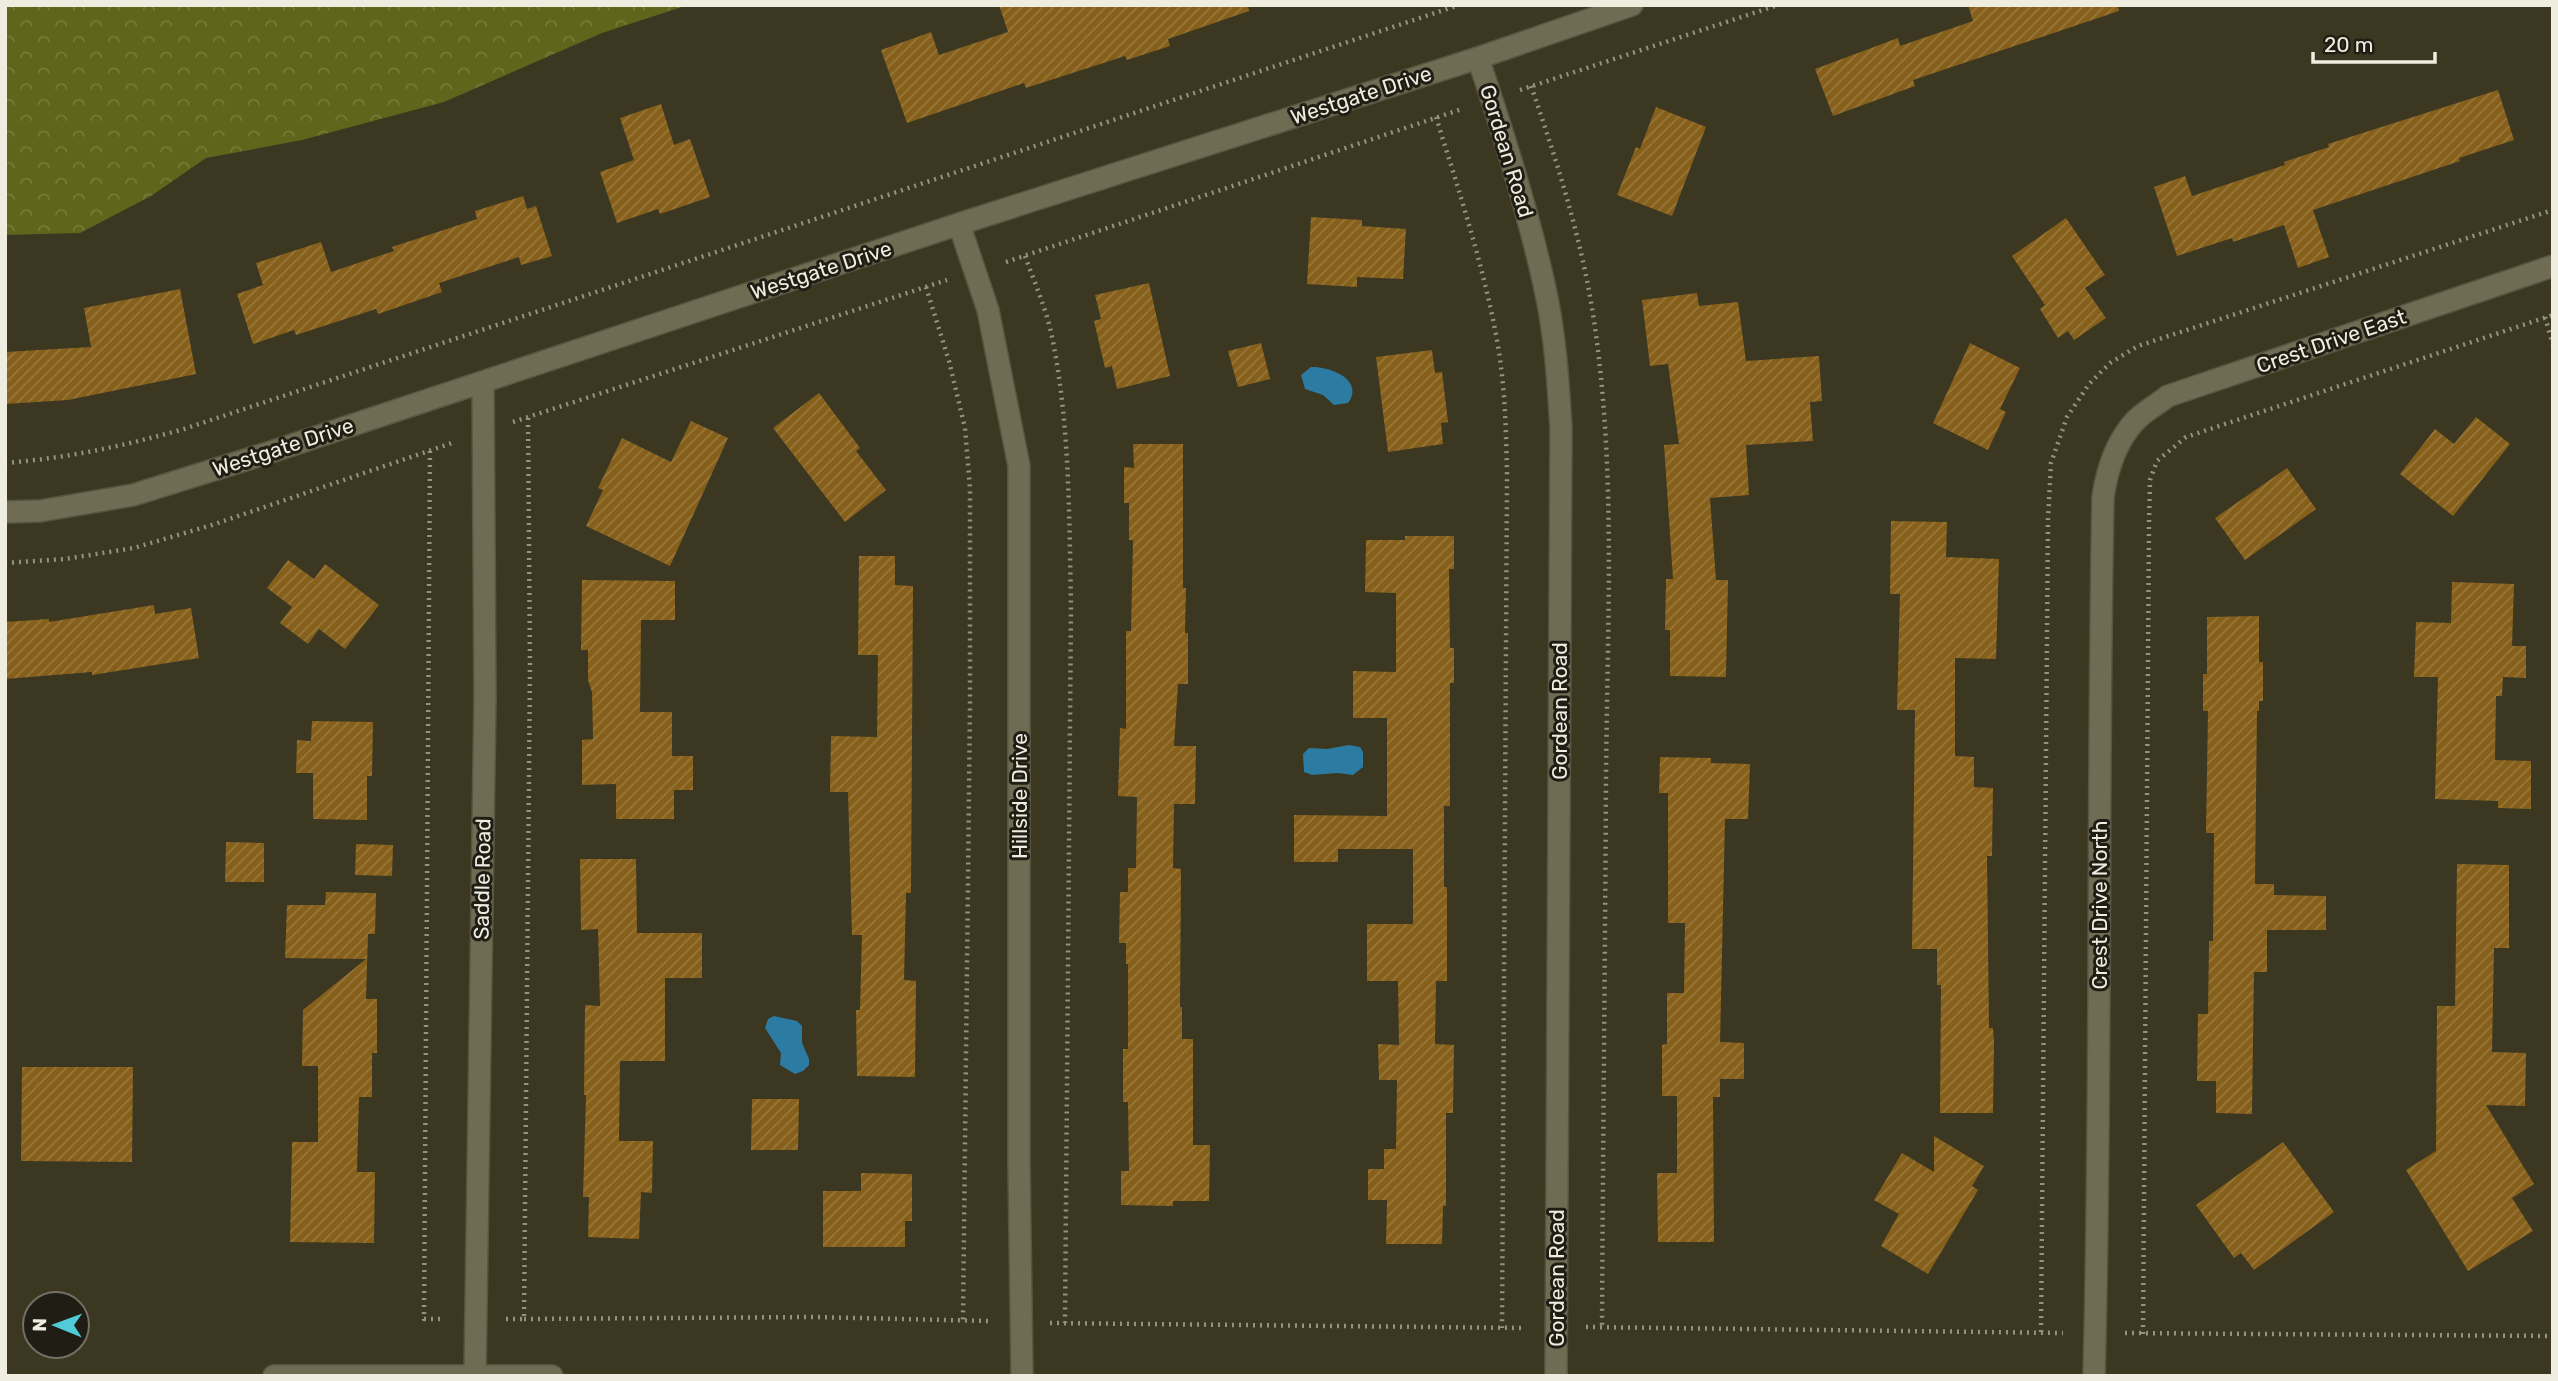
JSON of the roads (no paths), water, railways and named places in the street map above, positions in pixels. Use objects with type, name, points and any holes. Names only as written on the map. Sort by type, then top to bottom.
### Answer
[{"type":"street","name":"Westgate Drive","points":[[5,512],[40,511],[133,495],[959,224],[1478,58],[1632,5]]},
{"type":"street","name":"Gordean Road","points":[[1478,58],[1514,168],[1545,286],[1557,367],[1561,428],[1556,1376]]},
{"type":"street","name":"Hillside Drive","points":[[959,224],[988,310],[1019,466],[1019,1164],[1022,1376]]},
{"type":"street","name":"Crest Drive East","points":[[2123,439],[2137,420],[2168,397],[2553,266]]},
{"type":"street","name":"Saddle Road","points":[[475,1375],[485,698],[483,382]]},
{"type":"street","name":"Crest Drive North","points":[[2094,1376],[2099,1164],[2099,677],[2103,498],[2107,472],[2123,439]]},
{"type":"street","points":[[274,1376],[552,1376]]},
{"type":"water","points":[[1311,367],[1336,372],[1349,381],[1352,395],[1348,403],[1334,405],[1323,395],[1305,389],[1301,375]]},
{"type":"water","points":[[1349,745],[1360,747],[1363,752],[1363,767],[1353,775],[1312,775],[1304,772],[1303,754],[1309,748],[1327,749]]},
{"type":"water","points":[[774,1016],[797,1021],[802,1026],[802,1043],[809,1059],[809,1065],[803,1071],[795,1074],[780,1065],[781,1053],[765,1028],[768,1019]]}]
